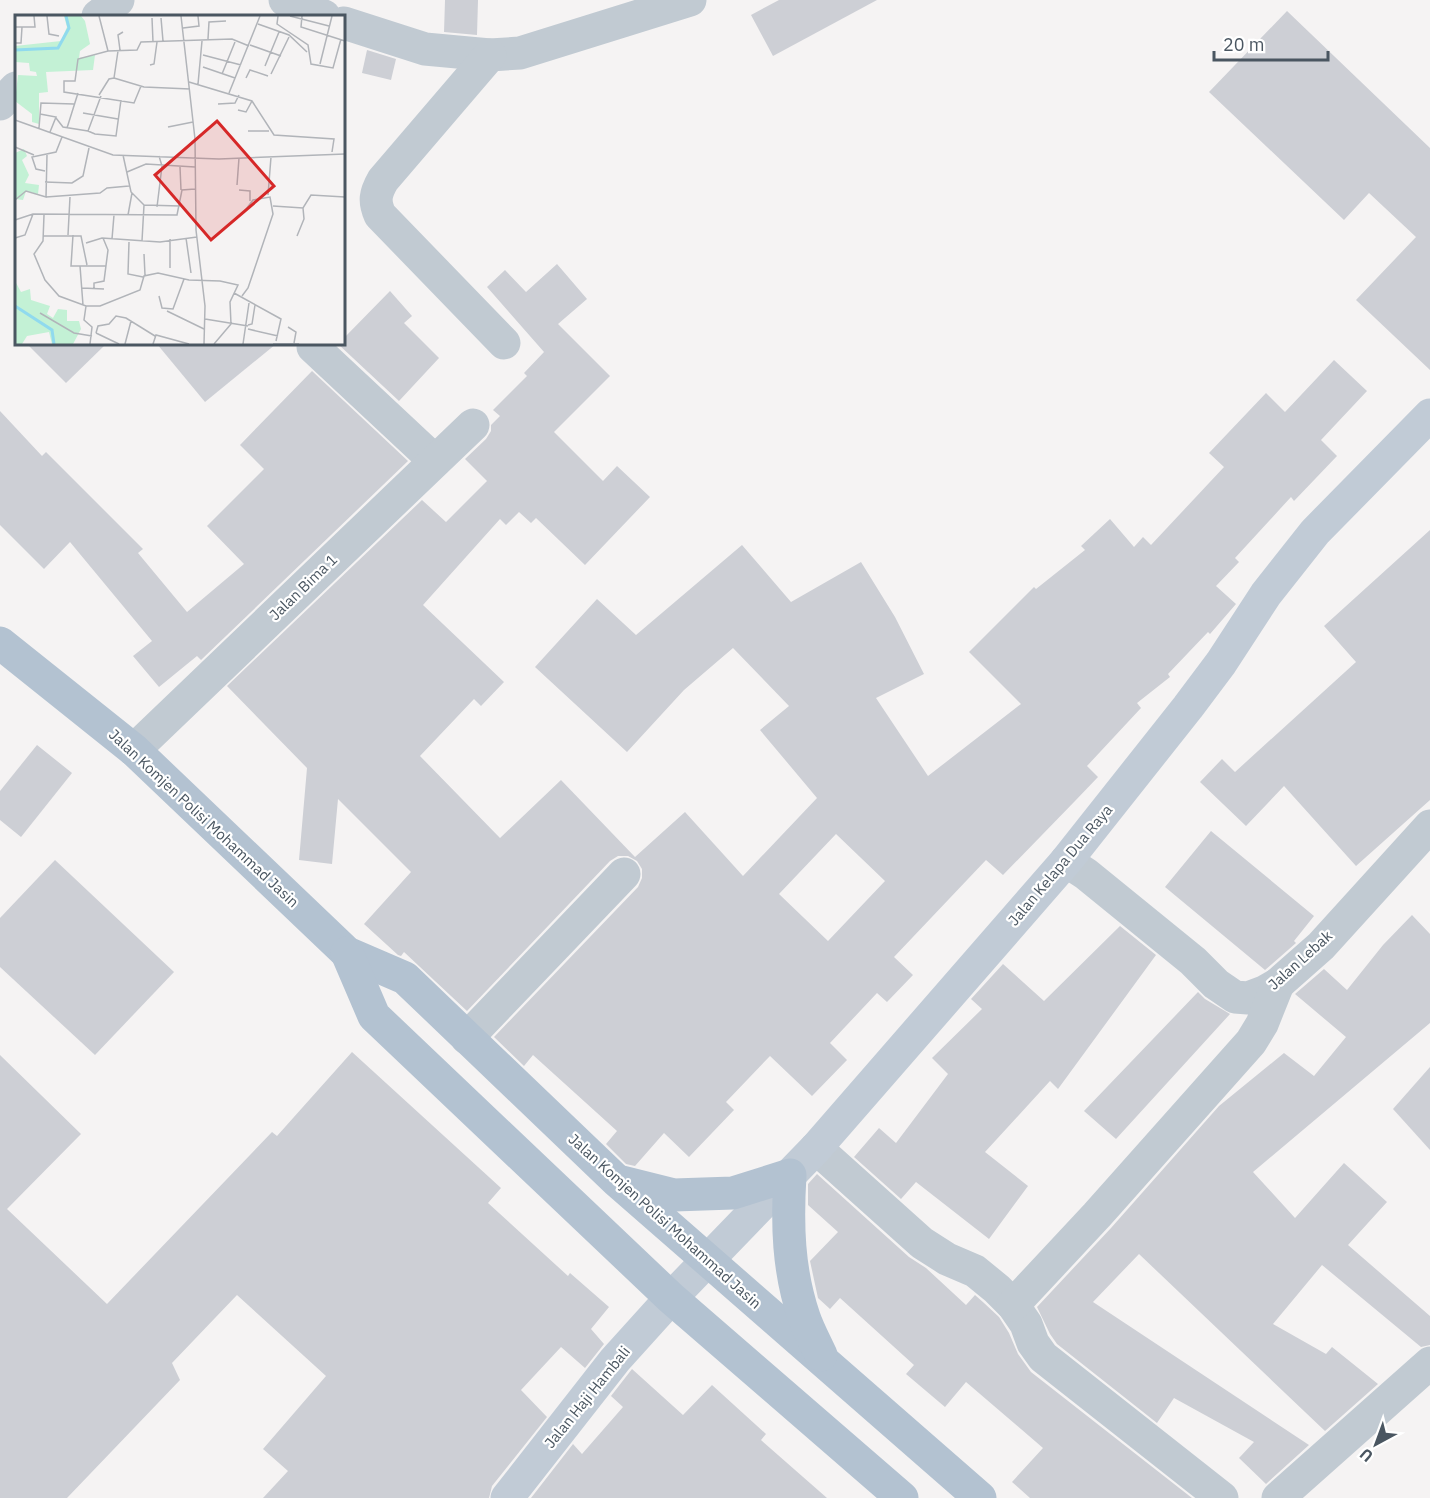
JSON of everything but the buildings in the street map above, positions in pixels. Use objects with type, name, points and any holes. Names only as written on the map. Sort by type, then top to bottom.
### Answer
[{"type":"main road","name":"Jalan Kelapa Dua Raya","points":[[671,1298],[816,1148],[1066,861],[1188,707],[1221,663],[1266,594],[1315,532],[1430,415]]},
{"type":"main road","name":"Jalan Komjen Polisi Mohammad Jasin","points":[[0,643],[134,750],[347,953],[405,978],[617,1181],[980,1498]]},
{"type":"main road","name":"Jalan Komjen Polisi Mohammad Jasin","points":[[347,953],[374,1016],[671,1298],[902,1498]]},
{"type":"main road","points":[[617,1181],[674,1195],[733,1193],[790,1175],[787,1223],[792,1271],[804,1318],[824,1362]]},
{"type":"main road","name":"Jalan Haji Hambali","points":[[507,1498],[615,1360],[671,1298]]},
{"type":"street","points":[[99,15],[118,0]]},
{"type":"street","points":[[285,0],[322,15]]},
{"type":"street","points":[[345,23],[425,49],[490,55],[520,52],[690,0]]},
{"type":"street","points":[[490,55],[383,180],[376,192],[375,203],[380,215],[504,343]]},
{"type":"street","points":[[0,104],[15,89]]},
{"type":"street","points":[[312,347],[435,461]]},
{"type":"street","name":"Jalan Bima 1","points":[[134,750],[473,425]]},
{"type":"street","name":"Jalan Lebak","points":[[1066,861],[1086,874],[1193,961],[1216,984],[1235,997],[1248,998],[1278,984],[1321,946],[1430,826]]},
{"type":"street","points":[[467,1038],[624,874]]},
{"type":"street","points":[[1012,1305],[1097,1215],[1251,1042],[1262,1024],[1278,984]]},
{"type":"street","points":[[816,1148],[922,1243],[947,1259],[975,1271],[997,1288],[1026,1324],[1033,1343],[1043,1357],[1222,1498]]},
{"type":"street","points":[[1278,1498],[1430,1363]]}]
